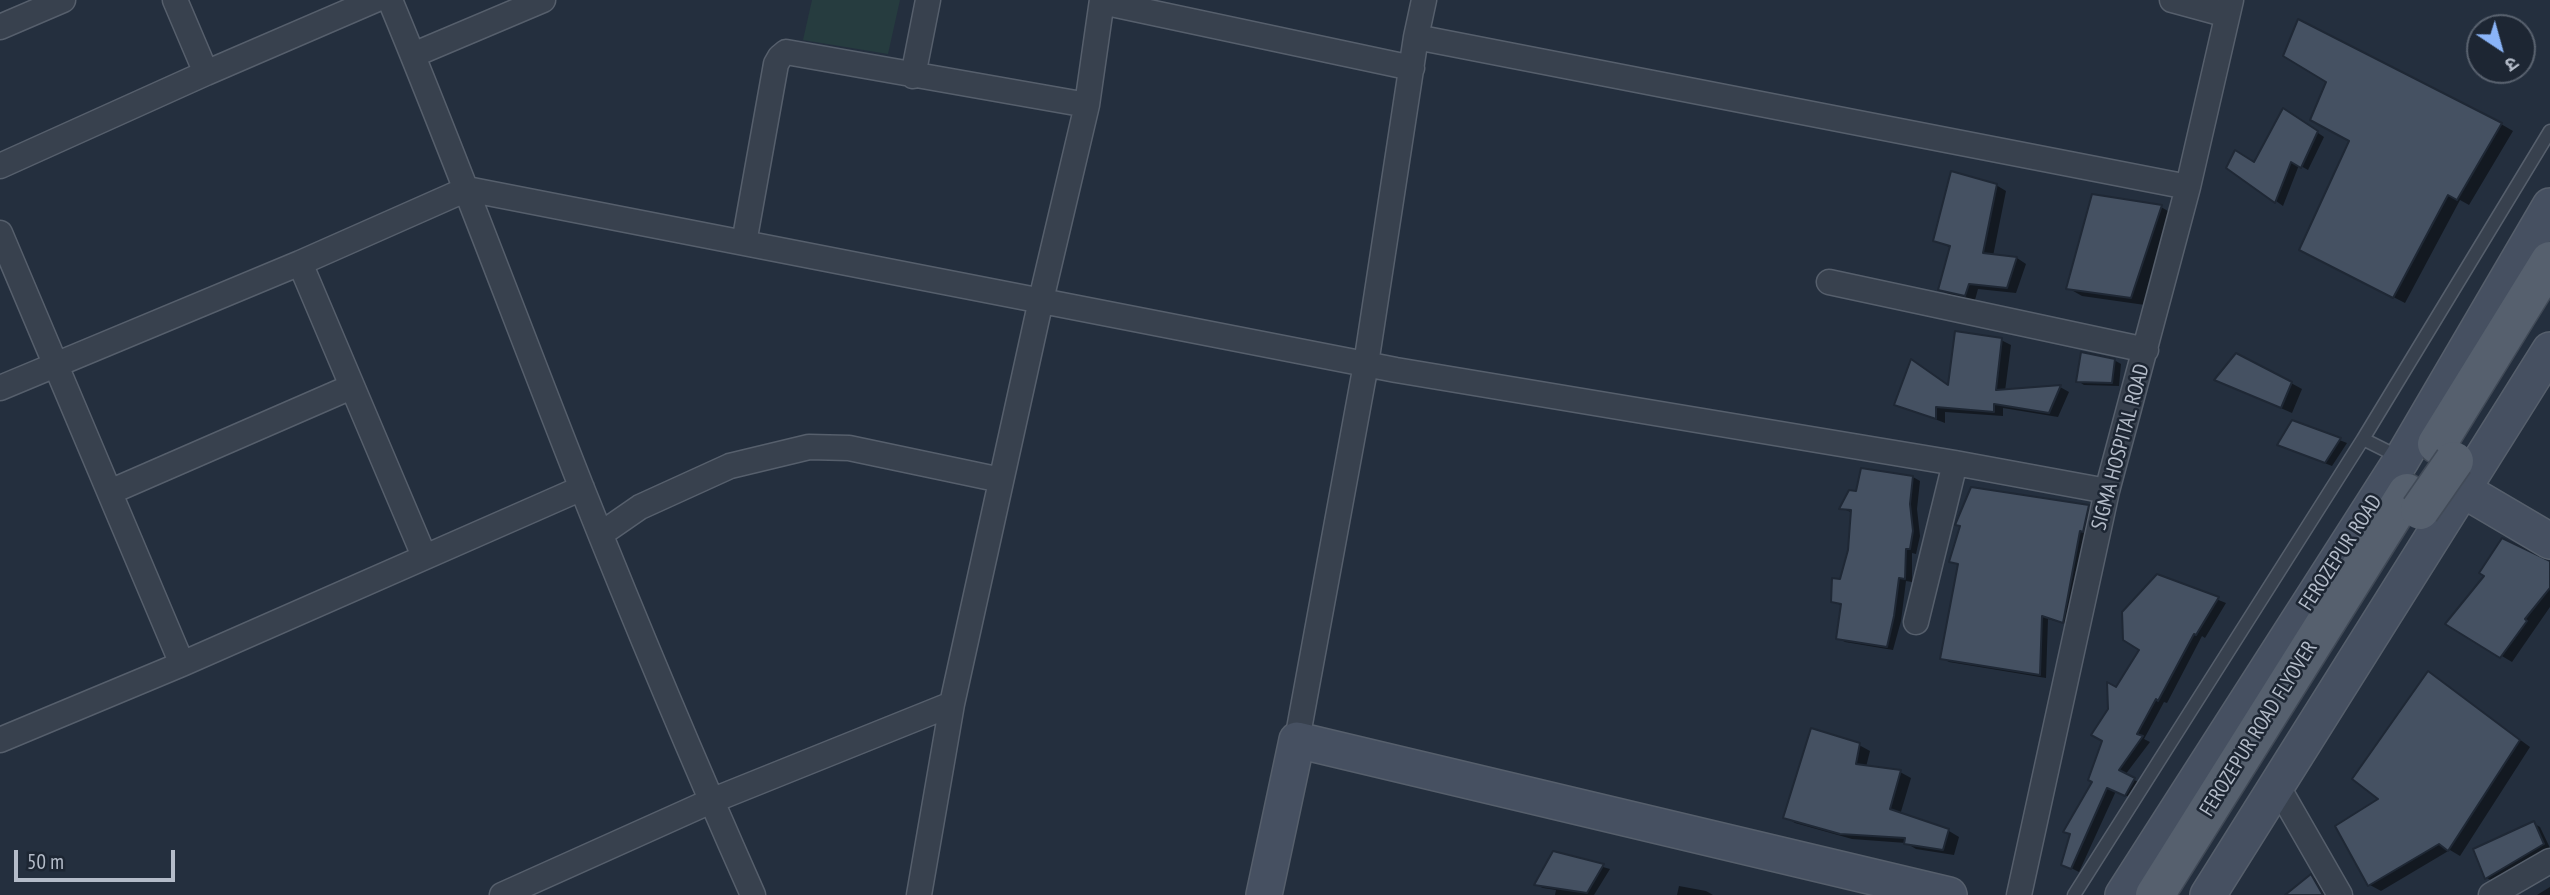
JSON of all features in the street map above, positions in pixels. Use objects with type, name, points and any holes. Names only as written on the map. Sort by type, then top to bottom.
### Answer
[{"type":"main road","name":"FEROZEPUR ROAD","points":[[2123,895],[2410,487],[2550,206]]},
{"type":"main road","points":[[2451,464],[2550,261]]},
{"type":"main road","points":[[2451,464],[2550,304]]},
{"type":"main road","name":"FEROZEPUR ROAD","points":[[2208,895],[2278,786],[2451,464],[2550,350]]},
{"type":"main road","name":"FEROZEPUR ROAD","points":[[2410,487],[2451,464]]},
{"type":"main road","points":[[2451,464],[2550,541]]},
{"type":"main road","name":"FEROZEPUR ROAD FLYOVER","points":[[2155,895],[2410,487]]},
{"type":"main road","name":"FEROZEPUR ROAD FLYOVER","points":[[2177,895],[2410,487]]},
{"type":"main road","points":[[1264,895],[1297,740],[1950,895]]},
{"type":"street","points":[[0,27],[63,0]]},
{"type":"street","points":[[176,0],[206,73]]},
{"type":"street","points":[[0,166],[375,0]]},
{"type":"street","points":[[390,0],[467,189],[582,488],[711,801],[753,895]]},
{"type":"street","points":[[413,55],[544,0]]},
{"type":"street","points":[[913,76],[928,0]]},
{"type":"street","points":[[1297,740],[1366,365],[1424,0]]},
{"type":"street","points":[[2172,0],[2229,7]]},
{"type":"street","points":[[919,895],[951,704],[1087,105],[1102,1],[1412,68]]},
{"type":"street","name":"SIGMA HOSPITAL ROAD","points":[[2019,895],[2107,491],[2188,187],[2229,7]]},
{"type":"street","points":[[1416,37],[2188,187]]},
{"type":"street","points":[[744,243],[776,64],[786,52],[1087,105]]},
{"type":"street","points":[[0,388],[300,263],[467,189],[1366,365],[1955,463],[2107,491]]},
{"type":"street","points":[[0,233],[182,664]]},
{"type":"street","points":[[300,263],[424,556]]},
{"type":"street","points":[[1829,282],[2146,350]]},
{"type":"street","points":[[110,492],[351,387]]},
{"type":"street","points":[[601,534],[640,507],[730,466],[809,447],[849,448],[1001,480]]},
{"type":"street","points":[[1916,622],[1955,463]]},
{"type":"street","points":[[0,740],[182,664],[582,488]]},
{"type":"street","points":[[502,895],[711,801],[951,704]]},
{"type":"street","points":[[2278,786],[2340,895]]},
{"type":"street","points":[[2491,895],[2550,861]]},
{"type":"lane","points":[[2074,895],[2363,439],[2550,131]]},
{"type":"lane","points":[[2363,439],[2410,487]]},
{"type":"green space","points":[[812,0],[900,0],[888,54],[803,40]]},
{"type":"building","points":[[2298,19],[2502,123],[2457,200],[2448,195],[2393,298],[2299,250],[2349,141],[2310,120],[2326,82],[2283,56]]},
{"type":"building","points":[[2283,108],[2318,131],[2301,168],[2291,162],[2275,203],[2226,168],[2235,150],[2254,162]]},
{"type":"building","points":[[1951,171],[1997,184],[1983,253],[2017,257],[2007,288],[1969,284],[1965,296],[1938,290],[1950,246],[1933,241]]},
{"type":"building","points":[[2092,194],[2162,205],[2131,298],[2066,289]]},
{"type":"building","points":[[1955,331],[2002,338],[1996,390],[2061,385],[2049,413],[1994,404],[1994,412],[1936,407],[1936,419],[1894,405],[1911,359],[1948,385]]},
{"type":"building","points":[[2081,352],[2115,359],[2112,383],[2076,382]]},
{"type":"building","points":[[2236,353],[2292,382],[2281,408],[2214,380]]},
{"type":"building","points":[[2292,420],[2341,438],[2325,463],[2277,445]]},
{"type":"building","points":[[1861,468],[1913,476],[1910,504],[1913,531],[1910,549],[1906,549],[1905,579],[1899,578],[1887,647],[1836,639],[1841,604],[1831,602],[1832,578],[1840,579],[1848,550],[1851,510],[1839,509],[1849,490],[1856,491]]},
{"type":"building","points":[[1971,487],[2089,505],[2083,532],[2080,531],[2063,623],[2042,616],[2040,675],[1940,659],[1958,564],[1949,562],[1960,526],[1955,525]]},
{"type":"building","points":[[2502,538],[2550,561],[2550,588],[2525,619],[2527,621],[2500,658],[2445,624],[2484,576],[2479,573]]},
{"type":"building","points":[[2157,574],[2219,597],[2196,635],[2194,634],[2158,701],[2156,699],[2137,734],[2143,736],[2119,770],[2135,778],[2125,796],[2107,788],[2071,869],[2061,865],[2070,834],[2063,832],[2092,782],[2088,780],[2102,741],[2091,735],[2108,709],[2107,682],[2116,687],[2139,650],[2123,640],[2122,612]]},
{"type":"building","points":[[2428,671],[2520,740],[2448,851],[2439,844],[2368,886],[2335,826],[2378,799],[2352,779]]},
{"type":"building","points":[[1811,728],[1860,743],[1856,764],[1901,770],[1890,809],[1949,829],[1943,850],[1904,844],[1905,838],[1840,834],[1783,818]]},
{"type":"building","points":[[2534,821],[2544,844],[2485,879],[2473,849]]},
{"type":"building","points":[[1553,851],[1604,864],[1587,893],[1534,885]]},
{"type":"building","points":[[2311,874],[2323,895],[2285,895]]}]
